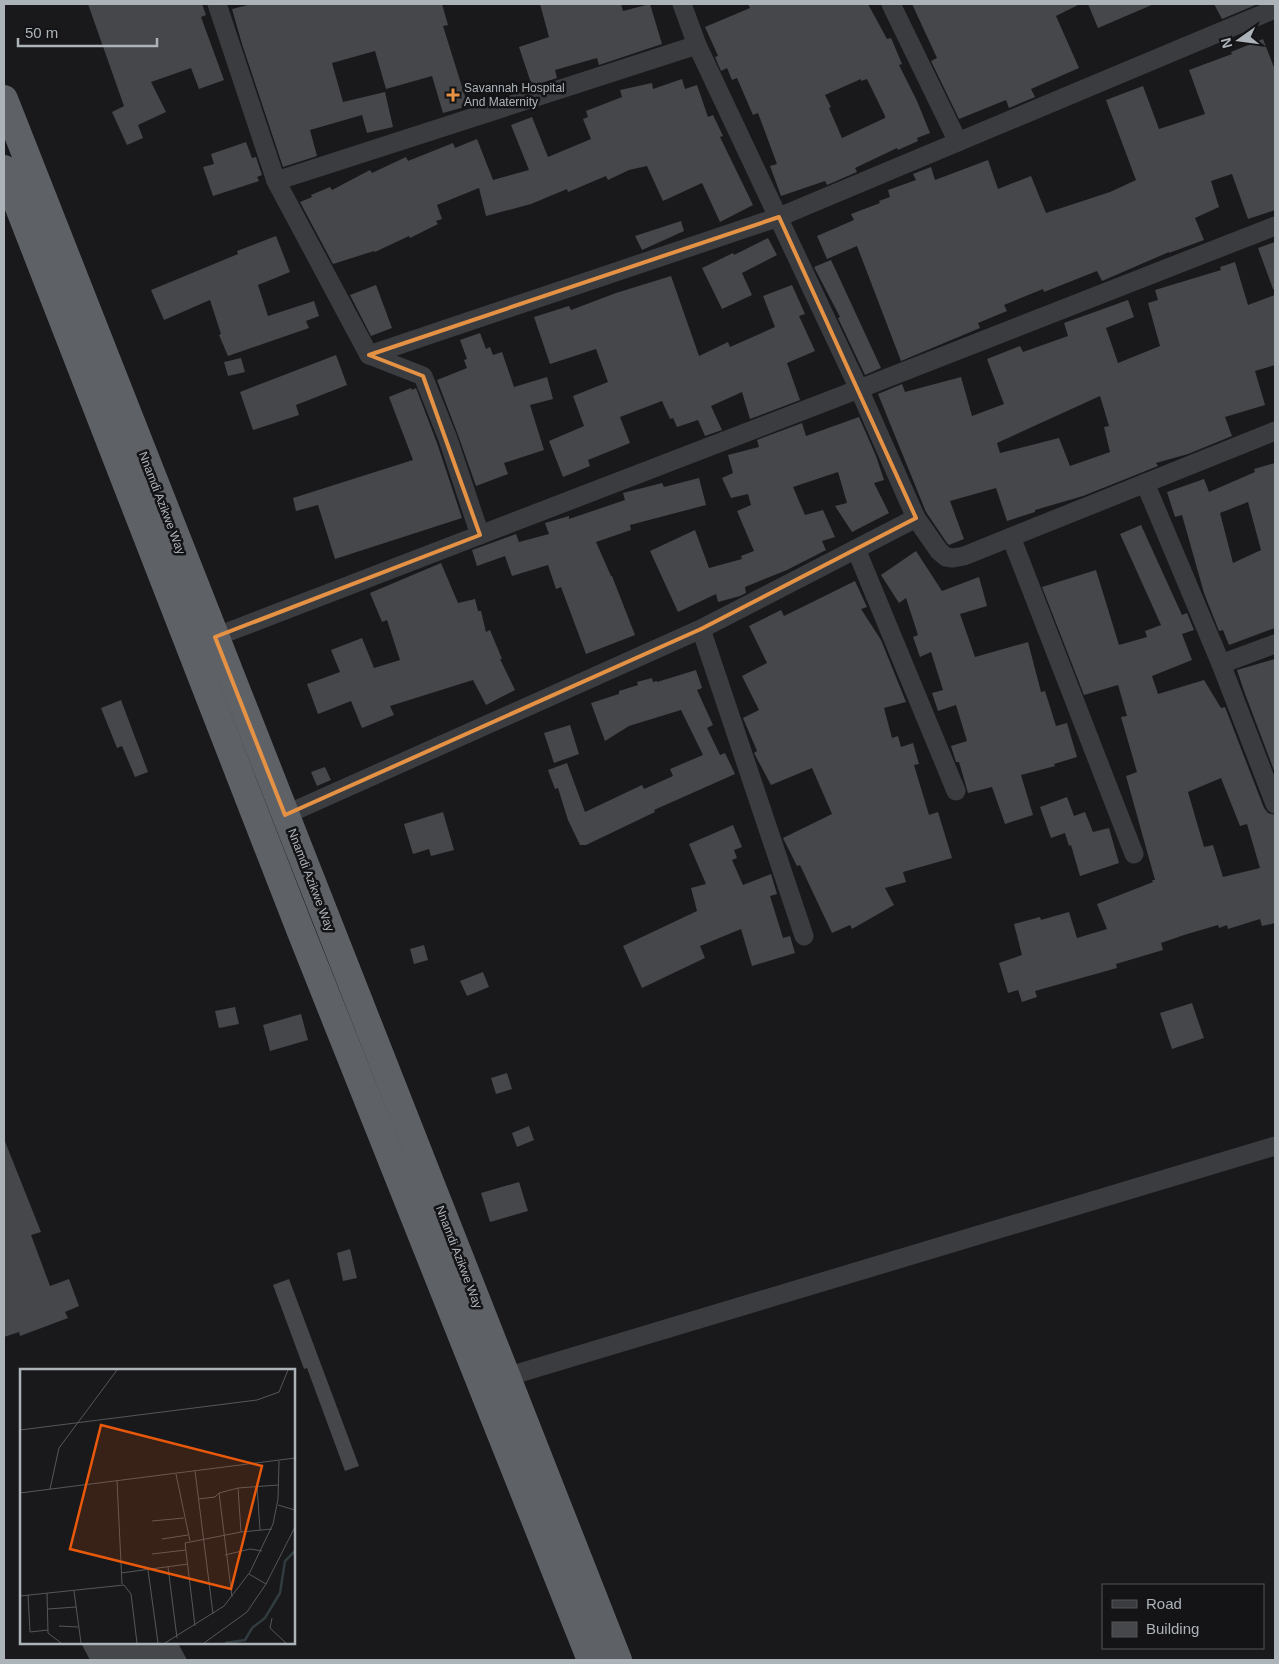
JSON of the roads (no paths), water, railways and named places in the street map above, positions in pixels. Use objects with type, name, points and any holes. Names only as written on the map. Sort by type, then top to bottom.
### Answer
[{"type":"highway","name":"Nnamdi Azikwe Way","points":[[4,99],[618,1660]]},
{"type":"highway","name":"Nnamdi Azikwe Way","points":[[4,169],[305,941],[591,1660]]},
{"type":"street","points":[[217,4],[276,181],[369,355],[423,376],[448,440],[480,535]]},
{"type":"street","points":[[682,4],[697,45],[859,389],[916,518],[940,551],[946,556],[953,558],[964,556],[1275,431]]},
{"type":"street","points":[[891,4],[958,142]]},
{"type":"street","points":[[369,355],[779,218],[1275,9]]},
{"type":"street","points":[[276,181],[697,45]]},
{"type":"street","points":[[215,637],[859,389],[1275,226]]},
{"type":"street","points":[[1145,483],[1221,664],[1275,804]]},
{"type":"street","points":[[285,815],[701,629],[916,518]]},
{"type":"street","points":[[1011,537],[1134,854]]},
{"type":"street","points":[[856,549],[956,791]]},
{"type":"street","points":[[701,629],[804,936]]},
{"type":"street","points":[[1221,664],[1275,644]]},
{"type":"street","points":[[506,1377],[1275,1146]]},
{"type":"place","name":"Savannah Hospital And Maternity","points":[[453,95]]}]
